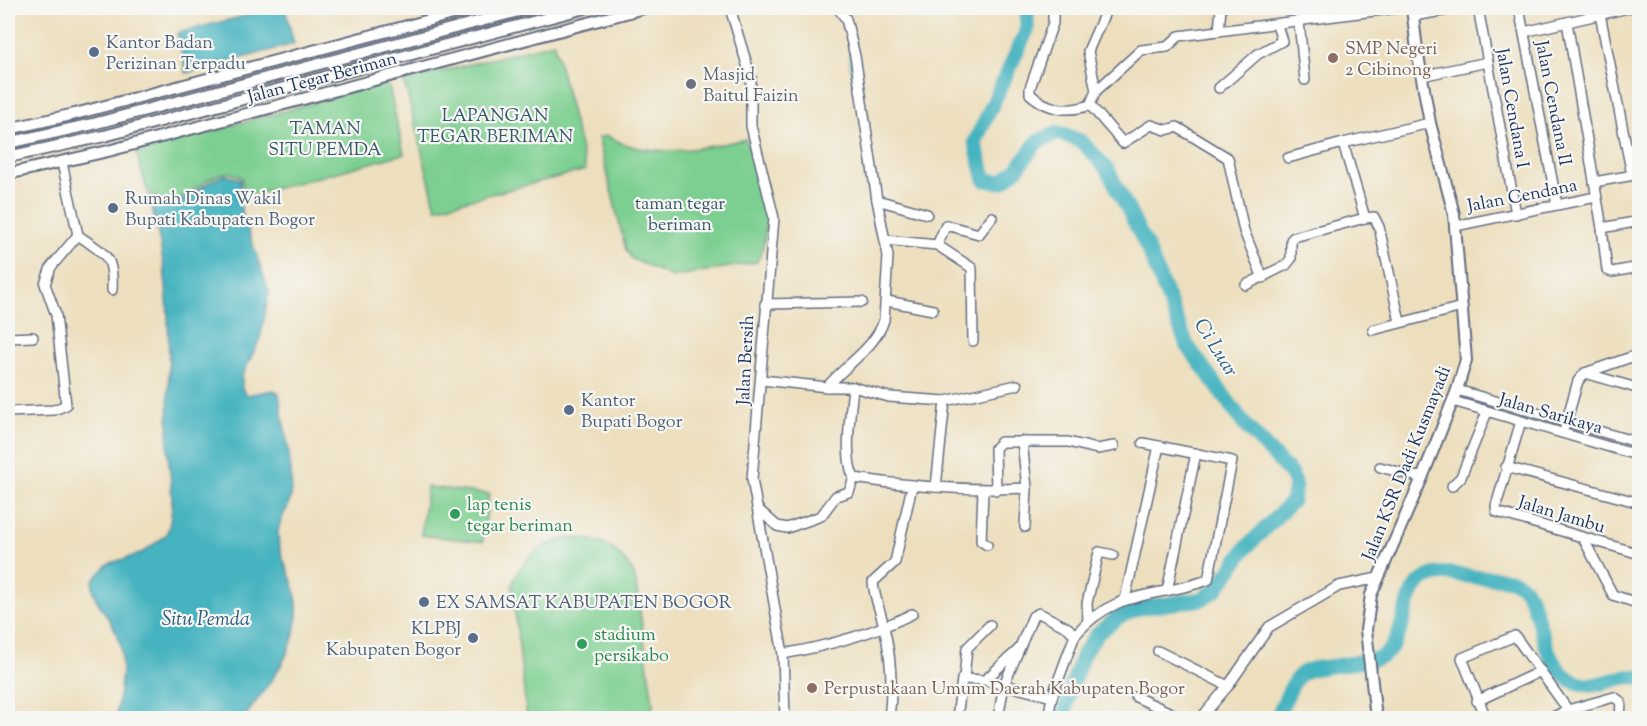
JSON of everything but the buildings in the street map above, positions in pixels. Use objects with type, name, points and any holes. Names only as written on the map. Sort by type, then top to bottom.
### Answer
[{"type":"main road","name":"Jalan Tegar Beriman","points":[[8,129],[75,114],[475,8]]},
{"type":"main road","name":"Jalan Tegar Beriman","points":[[8,143],[93,124],[530,8]]},
{"type":"main road","name":"Jalan Tegar Beriman","points":[[8,158],[104,136],[585,8]]},
{"type":"main road","name":"Jalan Tegar Beriman","points":[[8,174],[108,151],[644,8]]},
{"type":"main road","name":"Jalan KSR Dadi Kusmayadi","points":[[1376,718],[1368,649],[1367,613],[1378,578],[1453,401],[1466,360],[1450,192],[1430,123],[1413,12]]},
{"type":"main road","points":[[308,52],[312,66]]},
{"type":"main road","points":[[233,87],[237,100]]},
{"type":"main road","points":[[104,136],[108,151]]},
{"type":"street","name":"Jalan Bersih","points":[[730,8],[751,78],[751,126],[774,218],[752,479],[783,654],[785,718]]},
{"type":"street","points":[[823,386],[881,330],[887,301],[889,273],[855,57],[846,19],[838,8]]},
{"type":"street","points":[[1053,8],[1053,23],[1030,94],[1042,105],[1054,109],[1089,105]]},
{"type":"street","points":[[1096,91],[1088,51],[1107,8]]},
{"type":"street","points":[[1220,31],[1221,8]]},
{"type":"street","points":[[1089,105],[1096,91],[1141,50],[1167,47],[1179,36],[1398,8]]},
{"type":"street","points":[[1413,12],[1461,8]]},
{"type":"street","name":"Jalan Cendana I","points":[[1478,8],[1516,214]]},
{"type":"street","name":"Jalan Cendana II","points":[[1519,8],[1557,206]]},
{"type":"street","points":[[1524,32],[1628,8]]},
{"type":"street","points":[[1594,182],[1636,174],[1600,14]]},
{"type":"street","points":[[1299,22],[1305,80]]},
{"type":"street","points":[[1567,22],[1607,270],[1612,272],[1640,267]]},
{"type":"street","points":[[1219,88],[1258,54],[1282,41],[1277,25]]},
{"type":"street","points":[[1421,76],[1488,62]]},
{"type":"street","points":[[1089,105],[1123,143],[1151,125],[1166,130],[1177,127],[1228,158],[1244,231],[1263,278]]},
{"type":"street","points":[[1288,158],[1430,123]]},
{"type":"street","points":[[1343,143],[1365,218]]},
{"type":"street","points":[[62,163],[78,236],[108,257],[114,267],[112,290]]},
{"type":"street","name":"Jalan Cendana","points":[[1455,226],[1596,197]]},
{"type":"street","points":[[877,200],[927,214]]},
{"type":"street","points":[[1246,285],[1263,278],[1291,259],[1291,240],[1294,237],[1374,216],[1379,227],[1400,322]]},
{"type":"street","points":[[937,244],[946,225],[979,234],[992,217]]},
{"type":"street","points":[[1602,228],[1640,221]]},
{"type":"street","points":[[8,412],[54,410],[66,405],[56,315],[45,284],[51,267],[78,236]]},
{"type":"street","points":[[885,240],[937,244],[972,268],[973,341]]},
{"type":"street","points":[[887,301],[933,310]]},
{"type":"street","points":[[765,304],[862,302]]},
{"type":"street","points":[[8,303],[8,313]]},
{"type":"street","points":[[1373,330],[1462,307]]},
{"type":"street","points":[[8,338],[33,337]]},
{"type":"street","points":[[1563,433],[1578,381],[1585,373],[1640,354]]},
{"type":"street","points":[[1585,373],[1640,389]]},
{"type":"street","points":[[762,380],[853,387],[889,398],[945,401],[1017,385]]},
{"type":"street","points":[[759,510],[777,526],[787,528],[821,516],[836,496],[849,492],[854,478],[851,470],[850,427],[853,387]]},
{"type":"street","name":"Jalan Sarikaya","points":[[1457,390],[1640,443]]},
{"type":"street","points":[[936,487],[945,401]]},
{"type":"street","name":"Jalan Sarikaya","points":[[1453,401],[1640,456]]},
{"type":"street","points":[[1452,486],[1461,477],[1487,412]]},
{"type":"street","name":"Jalan Jambu","points":[[1521,421],[1506,467],[1496,506],[1497,512],[1640,554]]},
{"type":"street","points":[[996,489],[997,444],[1022,441],[1068,442],[1097,449],[1114,446]]},
{"type":"street","points":[[1022,441],[1027,488],[1025,527]]},
{"type":"street","points":[[1048,718],[1052,697],[1075,635],[1088,621],[1125,599],[1186,588],[1208,580],[1232,461],[1143,443]]},
{"type":"street","points":[[1125,599],[1159,446]]},
{"type":"street","points":[[1167,591],[1196,453]]},
{"type":"street","points":[[1380,467],[1422,478]]},
{"type":"street","points":[[1506,467],[1640,503]]},
{"type":"street","points":[[854,478],[912,486],[983,491],[1027,488]]},
{"type":"street","points":[[889,718],[892,691],[884,625],[874,594],[873,582],[895,562],[912,486]]},
{"type":"street","points":[[983,491],[981,541],[987,545]]},
{"type":"street","points":[[1583,538],[1612,595],[1640,604]]},
{"type":"street","points":[[1088,621],[1087,603],[1099,552],[1113,555]]},
{"type":"street","points":[[1204,718],[1269,627],[1314,598],[1339,586],[1378,578]]},
{"type":"street","points":[[783,654],[830,645],[892,624],[912,614]]},
{"type":"street","points":[[998,718],[1004,685],[1036,614],[1043,614],[1075,635]]},
{"type":"street","points":[[957,718],[967,648],[990,625]]},
{"type":"street","points":[[1486,718],[1461,658],[1515,636],[1541,671],[1568,714]]},
{"type":"street","points":[[985,680],[1022,647]]},
{"type":"street","points":[[1158,651],[1228,686]]},
{"type":"street","points":[[1477,701],[1541,671]]},
{"type":"street","points":[[964,678],[985,680],[1052,697]]},
{"type":"street","points":[[1551,718],[1614,697],[1621,702],[1620,718]]},
{"type":"street","points":[[1136,698],[1182,718]]},
{"type":"green space","name":"LAPANGAN TEGAR BERIMAN","points":[[554,43],[586,170],[436,208],[404,81]]},
{"type":"green space","name":"TAMAN SITU PEMDA","points":[[388,82],[404,154],[244,197],[242,178],[229,173],[217,175],[184,196],[173,200],[161,199],[147,190],[136,152]]},
{"type":"green space","name":"taman tegar beriman","points":[[607,136],[623,144],[658,151],[694,149],[746,139],[760,185],[765,216],[763,247],[757,262],[672,277],[632,259],[626,250],[598,138]]},
{"type":"green space","name":"lap tenis tegar beriman","points":[[427,487],[489,494],[483,542],[421,535]]},
{"type":"green space","name":"stadium persikabo","points":[[579,538],[597,542],[612,549],[625,561],[635,577],[653,703],[651,718],[527,718],[512,585],[523,565],[538,550],[557,541]]},
{"type":"water","points":[[276,8],[285,8],[294,44],[186,73],[177,33]]},
{"type":"water","name":"Situ Pemda","points":[[225,175],[240,179],[241,209],[269,292],[260,339],[242,376],[242,389],[247,395],[273,390],[279,394],[292,484],[289,505],[282,518],[278,534],[282,556],[295,591],[296,627],[291,644],[275,675],[244,718],[116,718],[121,678],[121,649],[116,631],[95,596],[93,580],[108,564],[142,553],[166,535],[170,524],[172,502],[168,444],[169,349],[166,288],[157,227],[148,195],[161,201],[181,201],[214,179]]},
{"type":"waterway","name":"Ci Luar","points":[[1027,8],[1027,30],[975,142],[985,180],[1002,182],[1017,169],[1037,142],[1058,133],[1081,141],[1108,170],[1147,247],[1187,345],[1245,425],[1292,475],[1295,487],[1292,501],[1246,548],[1216,590],[1202,599],[1139,608],[1119,617],[1098,633],[1083,654],[1068,697],[1064,718]]},
{"type":"waterway","points":[[849,51],[853,84]]},
{"type":"waterway","name":"Ci Luar","points":[[1277,718],[1292,685],[1305,672],[1383,656],[1397,638],[1412,593],[1426,578],[1438,574],[1501,578],[1512,580],[1525,589],[1532,601],[1554,663],[1564,675],[1578,683],[1594,685],[1624,677],[1640,678]]},
{"type":"place","name":"Kantor Badan Perizinan Terpadu","points":[[94,52]]},
{"type":"place","name":"SMP Negeri 2 Cibinong","points":[[1333,58]]},
{"type":"place","name":"Masjid Baitul Faizin","points":[[691,84]]},
{"type":"place","name":"Rumah Dinas Wakil Bupati Kabupaten Bogor","points":[[113,208]]},
{"type":"place","name":"Kantor Bupati Bogor","points":[[569,410]]},
{"type":"place","name":"lap tenis tegar beriman","points":[[455,514]]},
{"type":"place","name":"EX SAMSAT KABUPATEN BOGOR","points":[[424,602]]},
{"type":"place","name":"KLPBJ Kabupaten Bogor","points":[[473,638]]},
{"type":"place","name":"stadium persikabo","points":[[582,644]]},
{"type":"place","name":"Perpustakaan Umum Daerah Kabupaten Bogor","points":[[812,688]]}]
